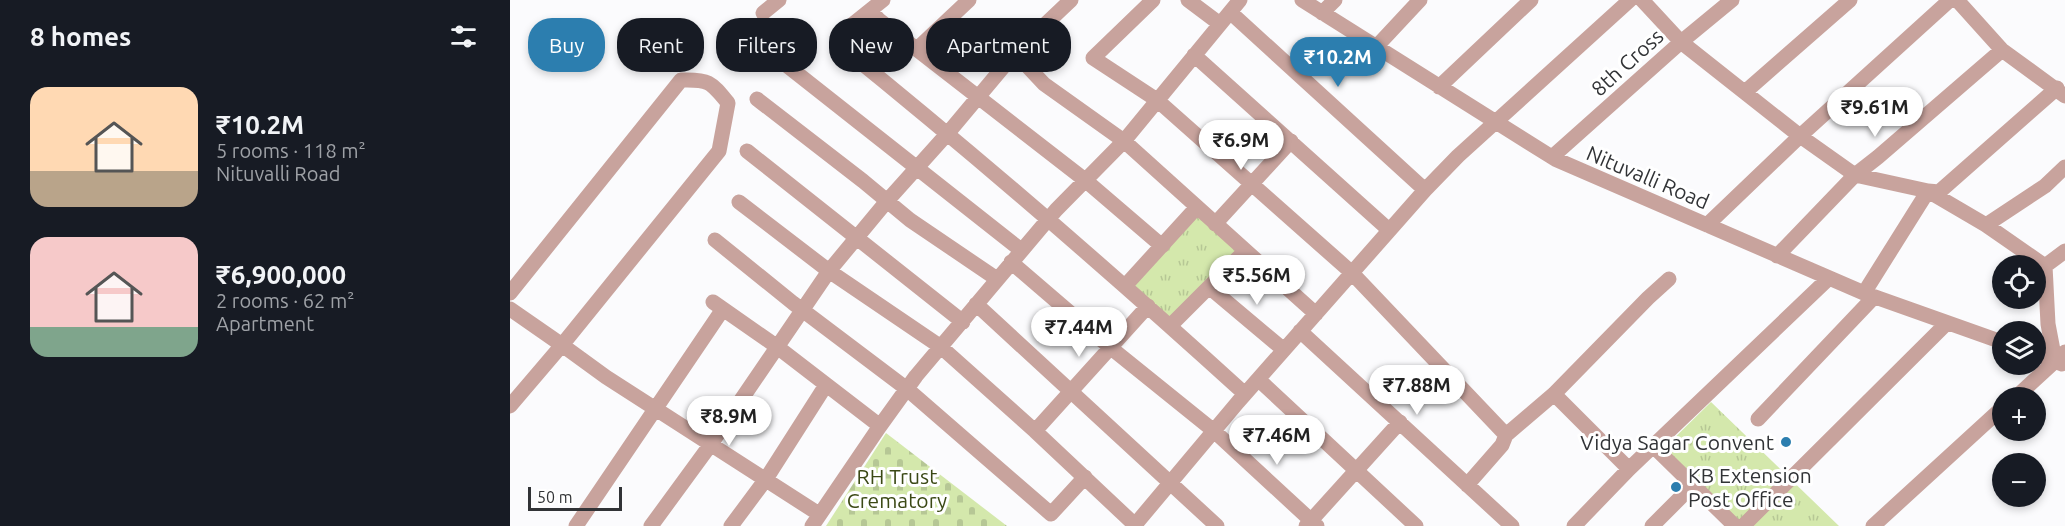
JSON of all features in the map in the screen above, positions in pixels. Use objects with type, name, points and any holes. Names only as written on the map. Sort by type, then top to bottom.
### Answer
[{"type":"street","points":[[763,13],[779,0]]},
{"type":"street","points":[[883,0],[843,32],[838,44],[948,133],[1148,306],[1245,394]]},
{"type":"street","points":[[917,50],[969,0]]},
{"type":"street","points":[[1052,18],[1071,0]]},
{"type":"street","points":[[1153,0],[1093,58],[1157,100],[1351,272],[1506,435]]},
{"type":"street","points":[[1188,0],[1220,24]]},
{"type":"street","name":"Nituvalli Road","points":[[1302,0],[1552,157],[1869,295],[1992,339]]},
{"type":"street","points":[[1322,13],[1335,0]]},
{"type":"street","points":[[1377,46],[1420,0]]},
{"type":"street","points":[[1439,87],[1531,0]]},
{"type":"street","points":[[739,202],[829,272],[941,347],[1085,477],[1134,526],[1245,394],[1425,190],[1495,122],[1630,0]]},
{"type":"street","points":[[1642,0],[1681,42],[1800,136],[1855,175],[1939,192],[2061,92],[2002,50],[1957,0]]},
{"type":"street","name":"8th Cross","points":[[1552,157],[1681,42],[1732,0]]},
{"type":"street","points":[[1745,92],[1850,0]]},
{"type":"street","points":[[1707,225],[1800,136],[1950,0]]},
{"type":"street","points":[[510,309],[606,377],[766,479],[816,520],[907,389],[976,304],[1047,220],[1124,141],[1235,6],[1425,190]]},
{"type":"street","points":[[871,11],[879,20],[1085,180],[1162,246]]},
{"type":"street","points":[[1777,256],[1855,175],[2002,50]]},
{"type":"street","points":[[1194,55],[1389,230]]},
{"type":"street","points":[[795,72],[916,168],[1016,256],[1111,348],[1214,431],[1311,524],[1400,422]]},
{"type":"street","points":[[651,526],[711,444],[776,346],[829,272],[999,72]]},
{"type":"street","points":[[1033,72],[1044,84],[1124,141],[1316,314]]},
{"type":"street","points":[[510,293],[681,80],[701,79],[715,86],[728,103],[719,151],[510,406]]},
{"type":"street","points":[[757,99],[910,220],[997,279]]},
{"type":"street","points":[[1215,224],[1291,141]]},
{"type":"street","points":[[747,151],[963,322]]},
{"type":"street","points":[[1986,225],[2045,186],[2065,167]]},
{"type":"street","points":[[1928,191],[1986,225],[2029,255]]},
{"type":"street","points":[[1758,419],[1869,295],[1928,191]]},
{"type":"street","points":[[1125,286],[1197,207]]},
{"type":"street","points":[[715,240],[907,389],[1051,514],[1085,477]]},
{"type":"street","points":[[1170,326],[1245,251]]},
{"type":"street","points":[[2046,265],[2065,251]]},
{"type":"street","points":[[1574,526],[1629,469],[1829,278]]},
{"type":"street","points":[[1467,485],[1502,445],[1506,435],[1554,394],[1669,279]]},
{"type":"street","points":[[2046,285],[2048,324],[2062,359]]},
{"type":"street","points":[[1209,287],[1284,350]]},
{"type":"street","points":[[976,304],[1217,526]]},
{"type":"street","points":[[576,526],[657,409],[718,306],[776,346],[880,426]]},
{"type":"street","points":[[1035,431],[1148,306]]},
{"type":"street","points":[[1743,526],[1947,323]]},
{"type":"street","points":[[1300,331],[1512,526]]},
{"type":"street","points":[[2046,356],[2062,359]]},
{"type":"street","points":[[2028,387],[2062,359]]},
{"type":"street","points":[[1259,380],[1416,526]]},
{"type":"street","points":[[731,526],[766,479],[826,385]]},
{"type":"street","points":[[1554,394],[1629,469]]},
{"type":"street","points":[[1873,526],[1992,417]]},
{"type":"street","points":[[1653,446],[1735,526]]},
{"type":"street","points":[[1652,526],[1693,485]]},
{"type":"green space","points":[[1197,207],[1245,251],[1170,326],[1125,286]]},
{"type":"green space","points":[[1711,402],[1839,526],[1737,526],[1661,451]]},
{"type":"green space","name":"RH Trust Crematory","points":[[886,433],[1007,526],[826,526]]},
{"type":"place","name":"Vidya Sagar Convent","points":[[1786,442]]},
{"type":"place","name":"KB Extension Post Office","points":[[1676,487]]}]
